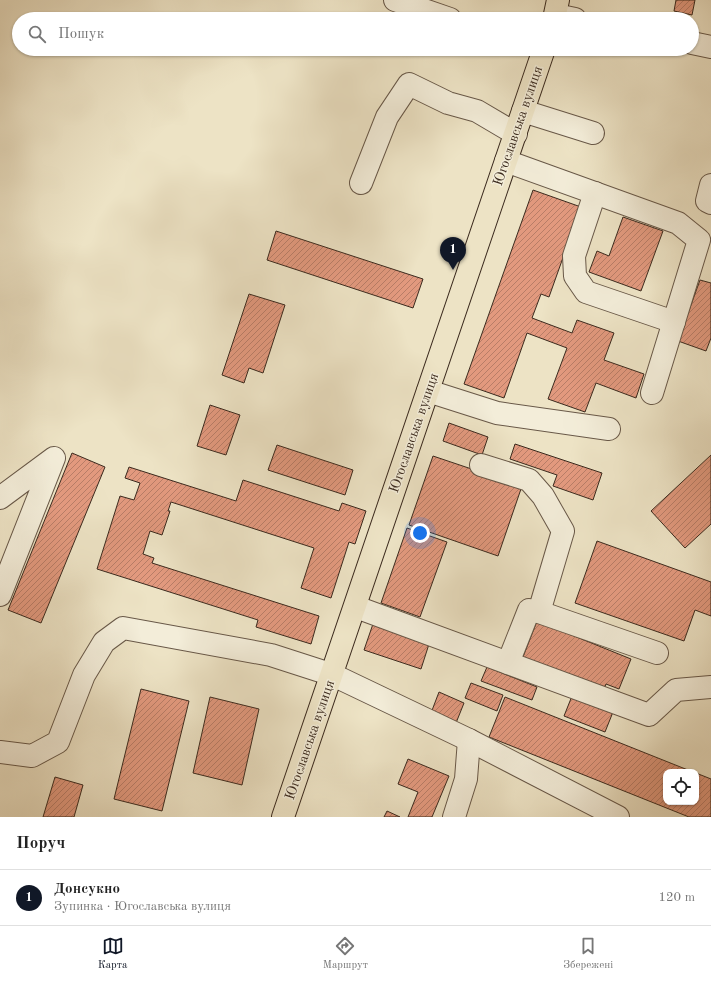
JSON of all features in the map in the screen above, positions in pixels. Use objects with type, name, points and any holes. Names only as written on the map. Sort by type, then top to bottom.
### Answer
[{"type":"main road","name":"Югославська вулиця","points":[[283,817],[333,675],[516,134],[538,56]]},
{"type":"street","points":[[395,0],[430,12]]},
{"type":"street","points":[[699,44],[711,47]]},
{"type":"street","points":[[361,183],[387,117],[409,84],[448,103],[477,111],[516,134]]},
{"type":"street","points":[[523,111],[593,132]]},
{"type":"street","points":[[506,161],[678,223],[699,240],[652,393]]},
{"type":"street","points":[[711,186],[707,201],[711,203]]},
{"type":"street","points":[[595,193],[574,256],[575,276],[586,292],[674,322]]},
{"type":"street","points":[[428,391],[497,413],[609,429]]},
{"type":"street","points":[[0,498],[54,458],[0,595]]},
{"type":"street","points":[[481,464],[529,480],[543,496],[563,531],[539,612]]},
{"type":"street","points":[[356,606],[649,715],[676,690],[711,687]]},
{"type":"street","points":[[508,663],[529,610],[539,612],[657,653]]},
{"type":"street","points":[[0,752],[32,756],[58,742],[84,675],[104,642],[123,628],[271,655],[333,675],[469,740],[618,817]]},
{"type":"street","points":[[454,817],[466,779],[469,740]]},
{"type":"building","points":[[676,0],[695,0],[693,12],[674,11]]},
{"type":"building","points":[[533,190],[581,207],[549,297],[541,294],[532,318],[572,333],[577,320],[614,333],[604,360],[644,374],[636,398],[596,383],[585,412],[548,399],[567,348],[527,333],[504,398],[464,384]]},
{"type":"building","points":[[623,217],[663,231],[641,291],[589,272],[597,251],[609,256]]},
{"type":"building","points":[[276,231],[423,279],[413,308],[267,260]]},
{"type":"building","points":[[700,280],[711,283],[711,338],[706,351],[678,341]]},
{"type":"building","points":[[249,294],[285,305],[263,373],[249,368],[244,383],[222,375]]},
{"type":"building","points":[[210,405],[240,415],[226,455],[197,446]]},
{"type":"building","points":[[449,423],[488,437],[482,455],[443,441]]},
{"type":"building","points":[[515,444],[602,473],[593,500],[553,486],[557,475],[510,459]]},
{"type":"building","points":[[277,445],[353,470],[345,495],[268,470]]},
{"type":"building","points":[[72,453],[105,467],[41,623],[8,610]]},
{"type":"building","points":[[711,455],[711,524],[685,548],[651,511]]},
{"type":"building","points":[[433,456],[522,486],[498,556],[409,525]]},
{"type":"building","points":[[129,467],[236,501],[243,480],[339,511],[342,503],[366,511],[355,544],[349,542],[331,598],[301,588],[314,548],[171,502],[168,511],[170,511],[162,535],[150,531],[143,554],[154,558],[152,563],[319,616],[311,644],[256,627],[258,620],[97,569],[120,496],[134,500],[140,483],[125,478]]},
{"type":"building","points":[[407,528],[447,542],[420,617],[381,603]]},
{"type":"building","points":[[597,541],[711,582],[711,616],[695,610],[684,641],[575,603]]},
{"type":"building","points":[[374,621],[430,641],[421,669],[364,650]]},
{"type":"building","points":[[537,621],[631,659],[619,689],[606,684],[602,694],[521,662]]},
{"type":"building","points":[[487,667],[537,687],[532,700],[481,681]]},
{"type":"building","points":[[471,683],[503,695],[497,711],[465,698]]},
{"type":"building","points":[[141,689],[189,701],[162,811],[114,799]]},
{"type":"building","points":[[439,692],[464,703],[456,723],[431,713]]},
{"type":"building","points":[[572,696],[613,712],[605,732],[564,716]]},
{"type":"building","points":[[210,697],[259,709],[242,785],[193,773]]},
{"type":"building","points":[[505,697],[685,769],[663,769],[663,805],[699,805],[699,774],[711,779],[711,817],[689,817],[489,737]]},
{"type":"building","points":[[408,759],[449,776],[432,817],[408,817],[418,792],[398,784]]},
{"type":"building","points":[[55,777],[83,785],[74,817],[43,817]]},
{"type":"building","points":[[387,811],[400,817],[384,817]]},
{"type":"place","name":"Донсукно","points":[[453,270]]}]
